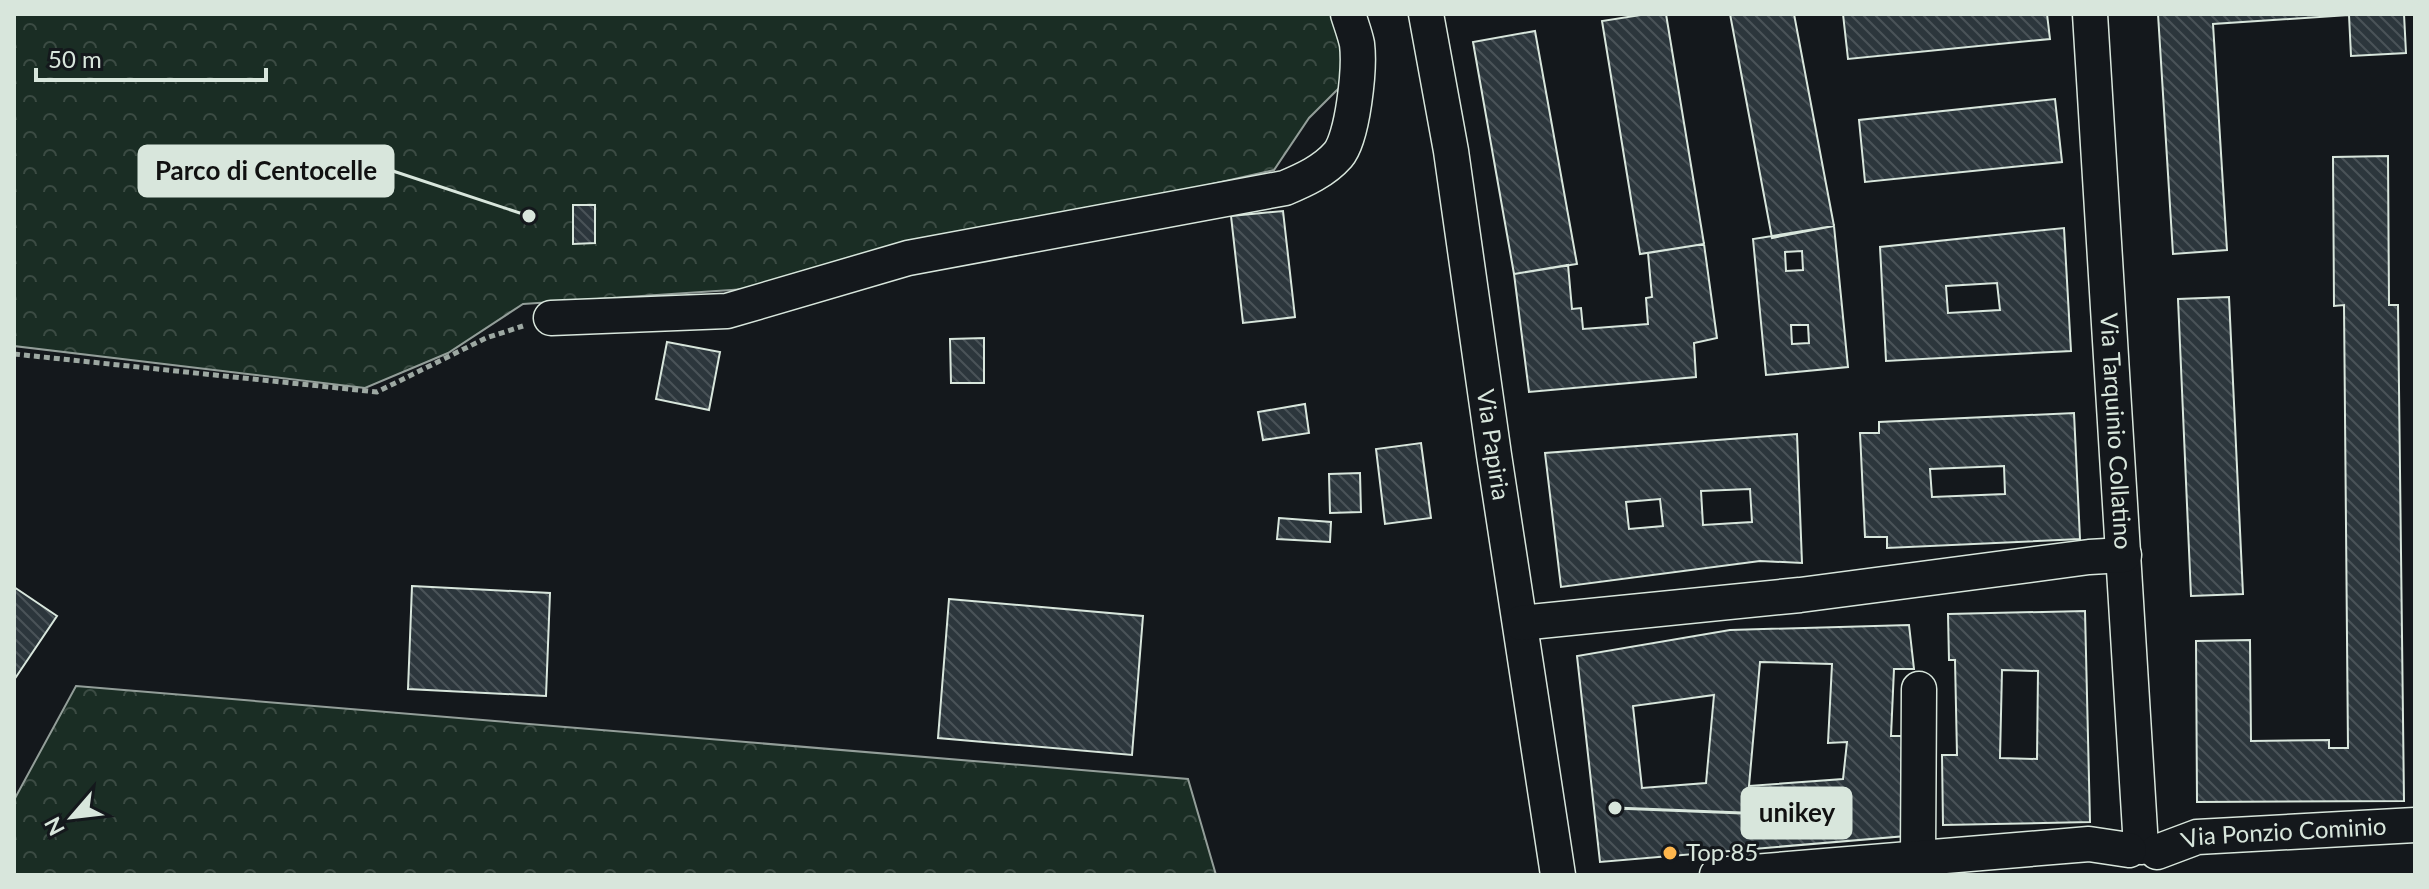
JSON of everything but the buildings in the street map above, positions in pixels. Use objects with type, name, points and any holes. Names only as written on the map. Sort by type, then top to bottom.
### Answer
[{"type":"street","points":[[551,318],[727,311],[908,258],[1285,188],[1313,175],[1331,161],[1340,153],[1350,132],[1357,45],[1348,14]]},
{"type":"street","points":[[1426,14],[1434,14]]},
{"type":"street","name":"Via Papiria","points":[[1426,14],[1451,151],[1558,875]]},
{"type":"street","name":"Via Tarquinio Collatino","points":[[2090,14],[2142,860]]},
{"type":"street","points":[[1521,623],[1800,595],[2124,555]]},
{"type":"street","points":[[1918,858],[1919,689]]},
{"type":"street","name":"Via Ponzio Cominio","points":[[1717,875],[2089,844],[2142,860],[2197,837],[2415,825]]},
{"type":"path","points":[[14,354],[377,392],[486,338],[551,318]]},
{"type":"green space","points":[[14,14],[1348,14],[1339,88],[1309,118],[1274,170],[746,289],[523,304],[448,353],[365,388],[14,346]]},
{"type":"green space","points":[[76,686],[1188,779],[1216,875],[14,875],[14,800]]},
{"type":"place","name":"Parco di Centocelle","points":[[529,216]]},
{"type":"place","name":"unikey","points":[[1615,808]]},
{"type":"place","name":"Top 85","points":[[1670,853]]}]
